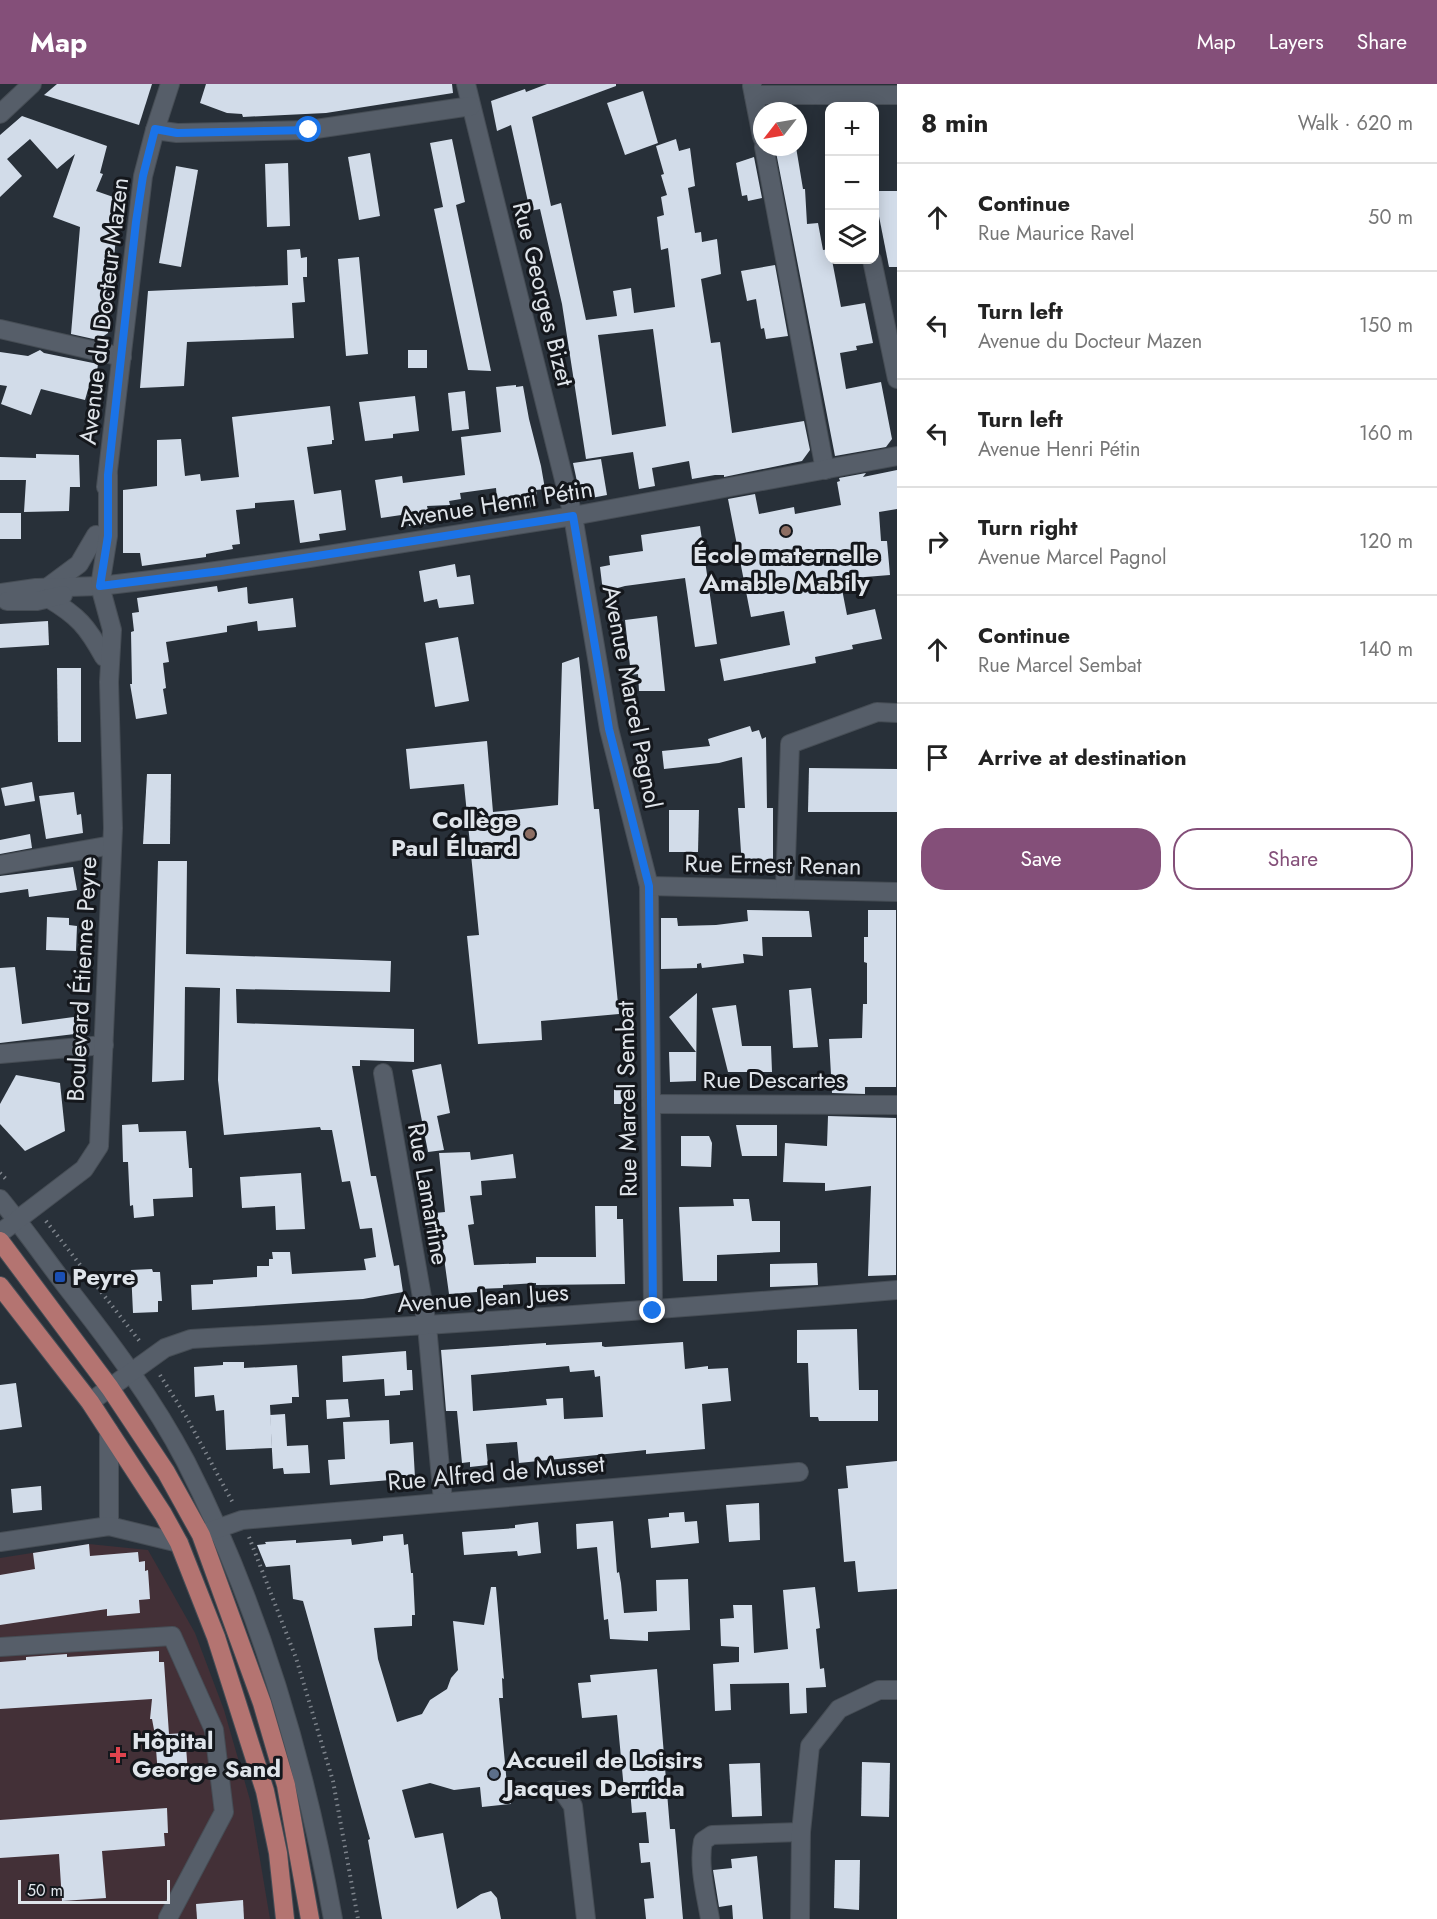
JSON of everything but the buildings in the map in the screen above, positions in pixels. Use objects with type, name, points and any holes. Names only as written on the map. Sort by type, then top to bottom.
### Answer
[{"type":"main road","points":[[0,1241],[110,1388],[209,1531],[233,1619],[268,1724],[288,1796],[310,1919]]},
{"type":"main road","points":[[0,1286],[90,1402],[163,1514],[179,1543],[216,1637],[265,1791],[278,1853],[285,1919]]},
{"type":"street","points":[[0,114],[32,84]]},
{"type":"street","name":"Avenue du Docteur Mazen","points":[[100,586],[96,535],[108,475],[138,210],[143,176],[170,84]]},
{"type":"street","name":"Rue Georges Bizet","points":[[466,84],[573,516]]},
{"type":"street","points":[[753,89],[839,96],[897,95]]},
{"type":"street","points":[[155,129],[177,133],[309,130],[471,106]]},
{"type":"street","points":[[766,156],[825,470]]},
{"type":"street","points":[[874,264],[897,379]]},
{"type":"street","points":[[0,329],[122,357]]},
{"type":"street","name":"Avenue Henri Pétin","points":[[48,593],[221,571],[573,516],[897,456]]},
{"type":"street","name":"Avenue du Docteur Mazen","points":[[100,586],[108,536],[108,475]]},
{"type":"street","name":"Avenue Marcel Pagnol","points":[[573,516],[609,729],[649,886]]},
{"type":"street","points":[[0,601],[37,601],[79,564],[96,535]]},
{"type":"street","name":"Boulevard Étienne Peyre","points":[[100,586],[99,632],[109,682]]},
{"type":"street","name":"Boulevard Étienne Peyre","points":[[0,1233],[84,1169],[99,1146],[112,845],[109,682],[112,630],[100,586]]},
{"type":"street","points":[[0,593],[48,593],[90,631],[104,657]]},
{"type":"street","points":[[785,889],[790,744],[877,712],[897,713]]},
{"type":"street","points":[[0,865],[112,845]]},
{"type":"street","name":"Rue Ernest Renan","points":[[649,886],[897,892]]},
{"type":"street","name":"Rue Marcel Sembat","points":[[649,886],[653,1311]]},
{"type":"street","points":[[0,1054],[104,1045]]},
{"type":"street","name":"Rue Lamartine","points":[[383,1073],[427,1326],[443,1501]]},
{"type":"street","name":"Rue Descartes","points":[[651,1104],[897,1105]]},
{"type":"street","points":[[5,1191],[17,1220],[131,1372],[185,1461],[209,1531],[286,1712],[309,1802],[333,1919]]},
{"type":"street","name":"Avenue Jean Jues","points":[[90,1402],[165,1348],[190,1339],[653,1311],[897,1290]]},
{"type":"street","points":[[109,1431],[109,1526]]},
{"type":"street","name":"Rue Alfred de Musset","points":[[209,1531],[242,1520],[799,1472]]},
{"type":"street","points":[[0,1542],[109,1526],[179,1543]]},
{"type":"street","points":[[0,1647],[172,1636],[214,1730],[224,1812],[165,1919]]},
{"type":"street","points":[[800,1919],[801,1832],[810,1746],[839,1709],[879,1690],[897,1690]]},
{"type":"street","points":[[562,1790],[573,1806],[586,1919]]},
{"type":"street","points":[[710,1919],[702,1858],[703,1841],[712,1835],[801,1832]]},
{"type":"path","points":[[0,1173],[5,1191]]},
{"type":"path","points":[[32,1208],[44,1218],[141,1344]]},
{"type":"shaded area","name":"Hôpital George Sand","points":[[89,1544],[148,1550],[195,1633],[224,1710],[250,1800],[270,1919],[0,1919],[0,1558]]},
{"type":"place","name":"École maternelle Amable Mabily","points":[[786,531]]},
{"type":"place","name":"Collège Paul Éluard","points":[[530,834]]},
{"type":"place","name":"Peyre","points":[[60,1277]]},
{"type":"place","name":"Hôpital George Sand","points":[[118,1755]]},
{"type":"place","name":"Accueil de Loisirs Jacques Derrida","points":[[494,1774]]},
{"type":"route","points":[[309,130],[177,133],[155,129],[143,176],[136,222],[108,475],[108,536],[100,586],[309,558],[573,516],[609,729],[649,886],[653,1311]]}]
